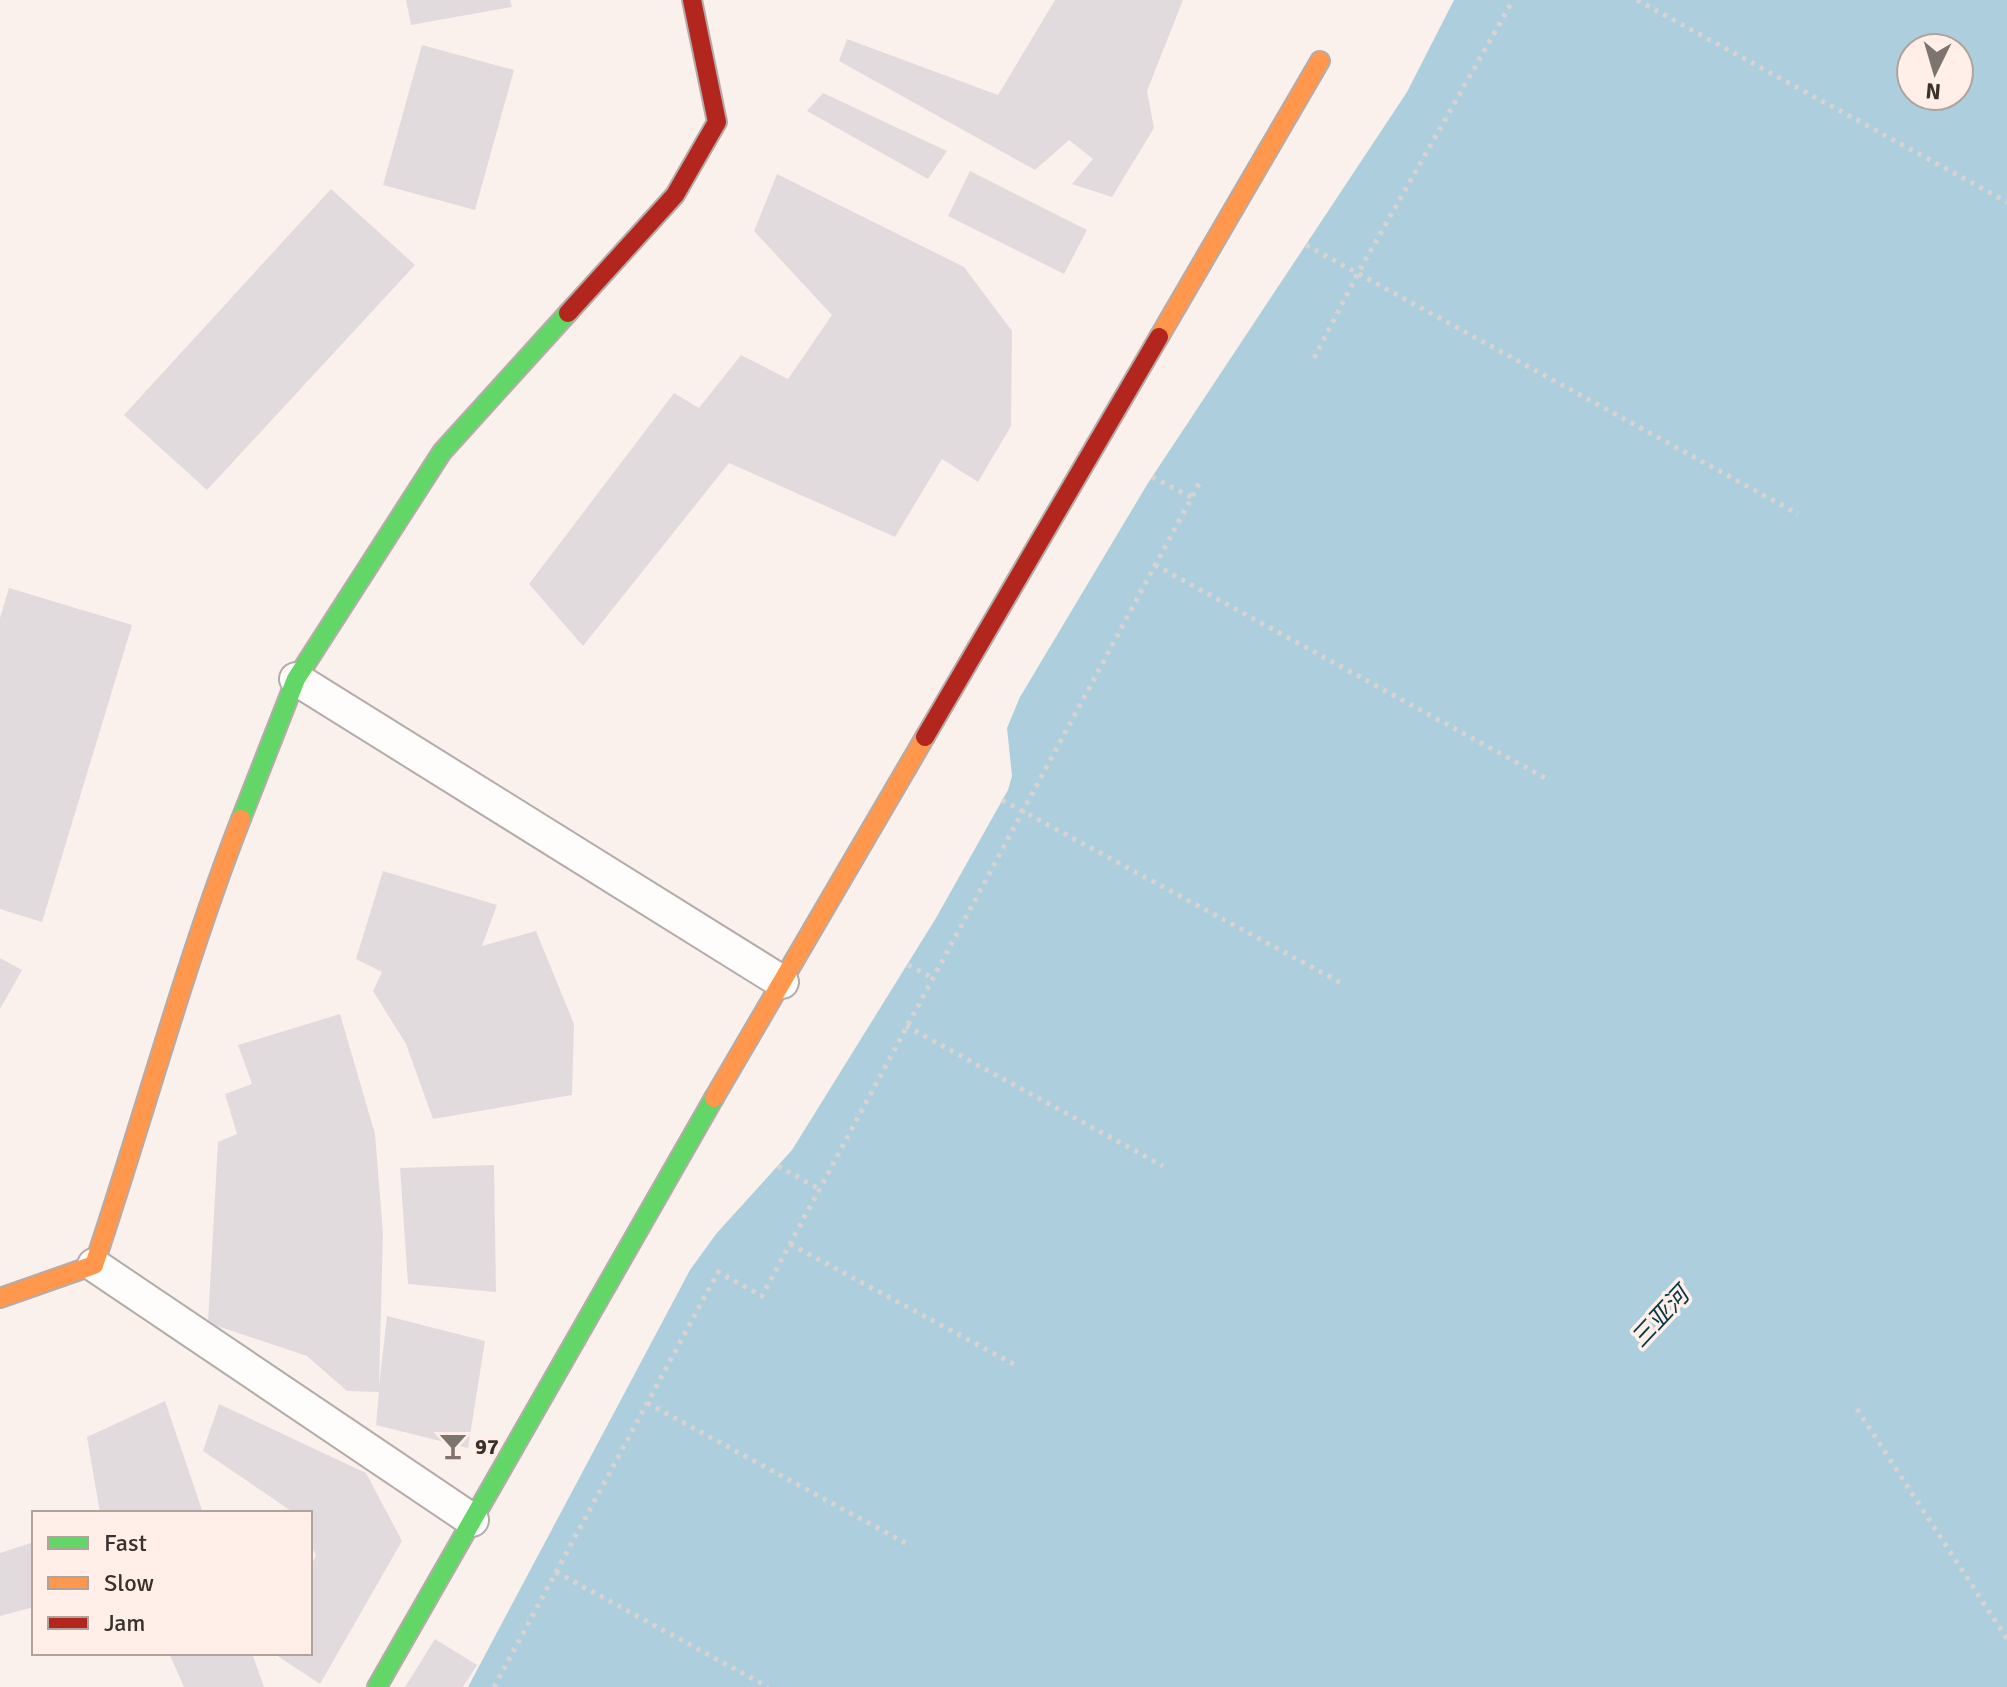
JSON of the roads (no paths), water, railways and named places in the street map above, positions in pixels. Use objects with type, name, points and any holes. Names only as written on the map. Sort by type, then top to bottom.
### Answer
[{"type":"street","points":[[94,1265],[146,1111],[211,895],[296,679],[442,452],[675,195],[717,122],[692,0]]},
{"type":"street","points":[[377,1687],[782,982],[1320,61]]},
{"type":"street","points":[[296,679],[782,982]]},
{"type":"street","points":[[0,1298],[94,1265]]},
{"type":"street","points":[[94,1265],[472,1520]]},
{"type":"water","name":"三亚河","points":[[1454,0],[2007,0],[2007,1687],[468,1687],[690,1270],[716,1234],[792,1150],[936,918],[1008,790],[1012,776],[1007,728],[1020,697],[1148,483],[1407,92]]},
{"type":"place","name":"97","points":[[453,1446]]}]
